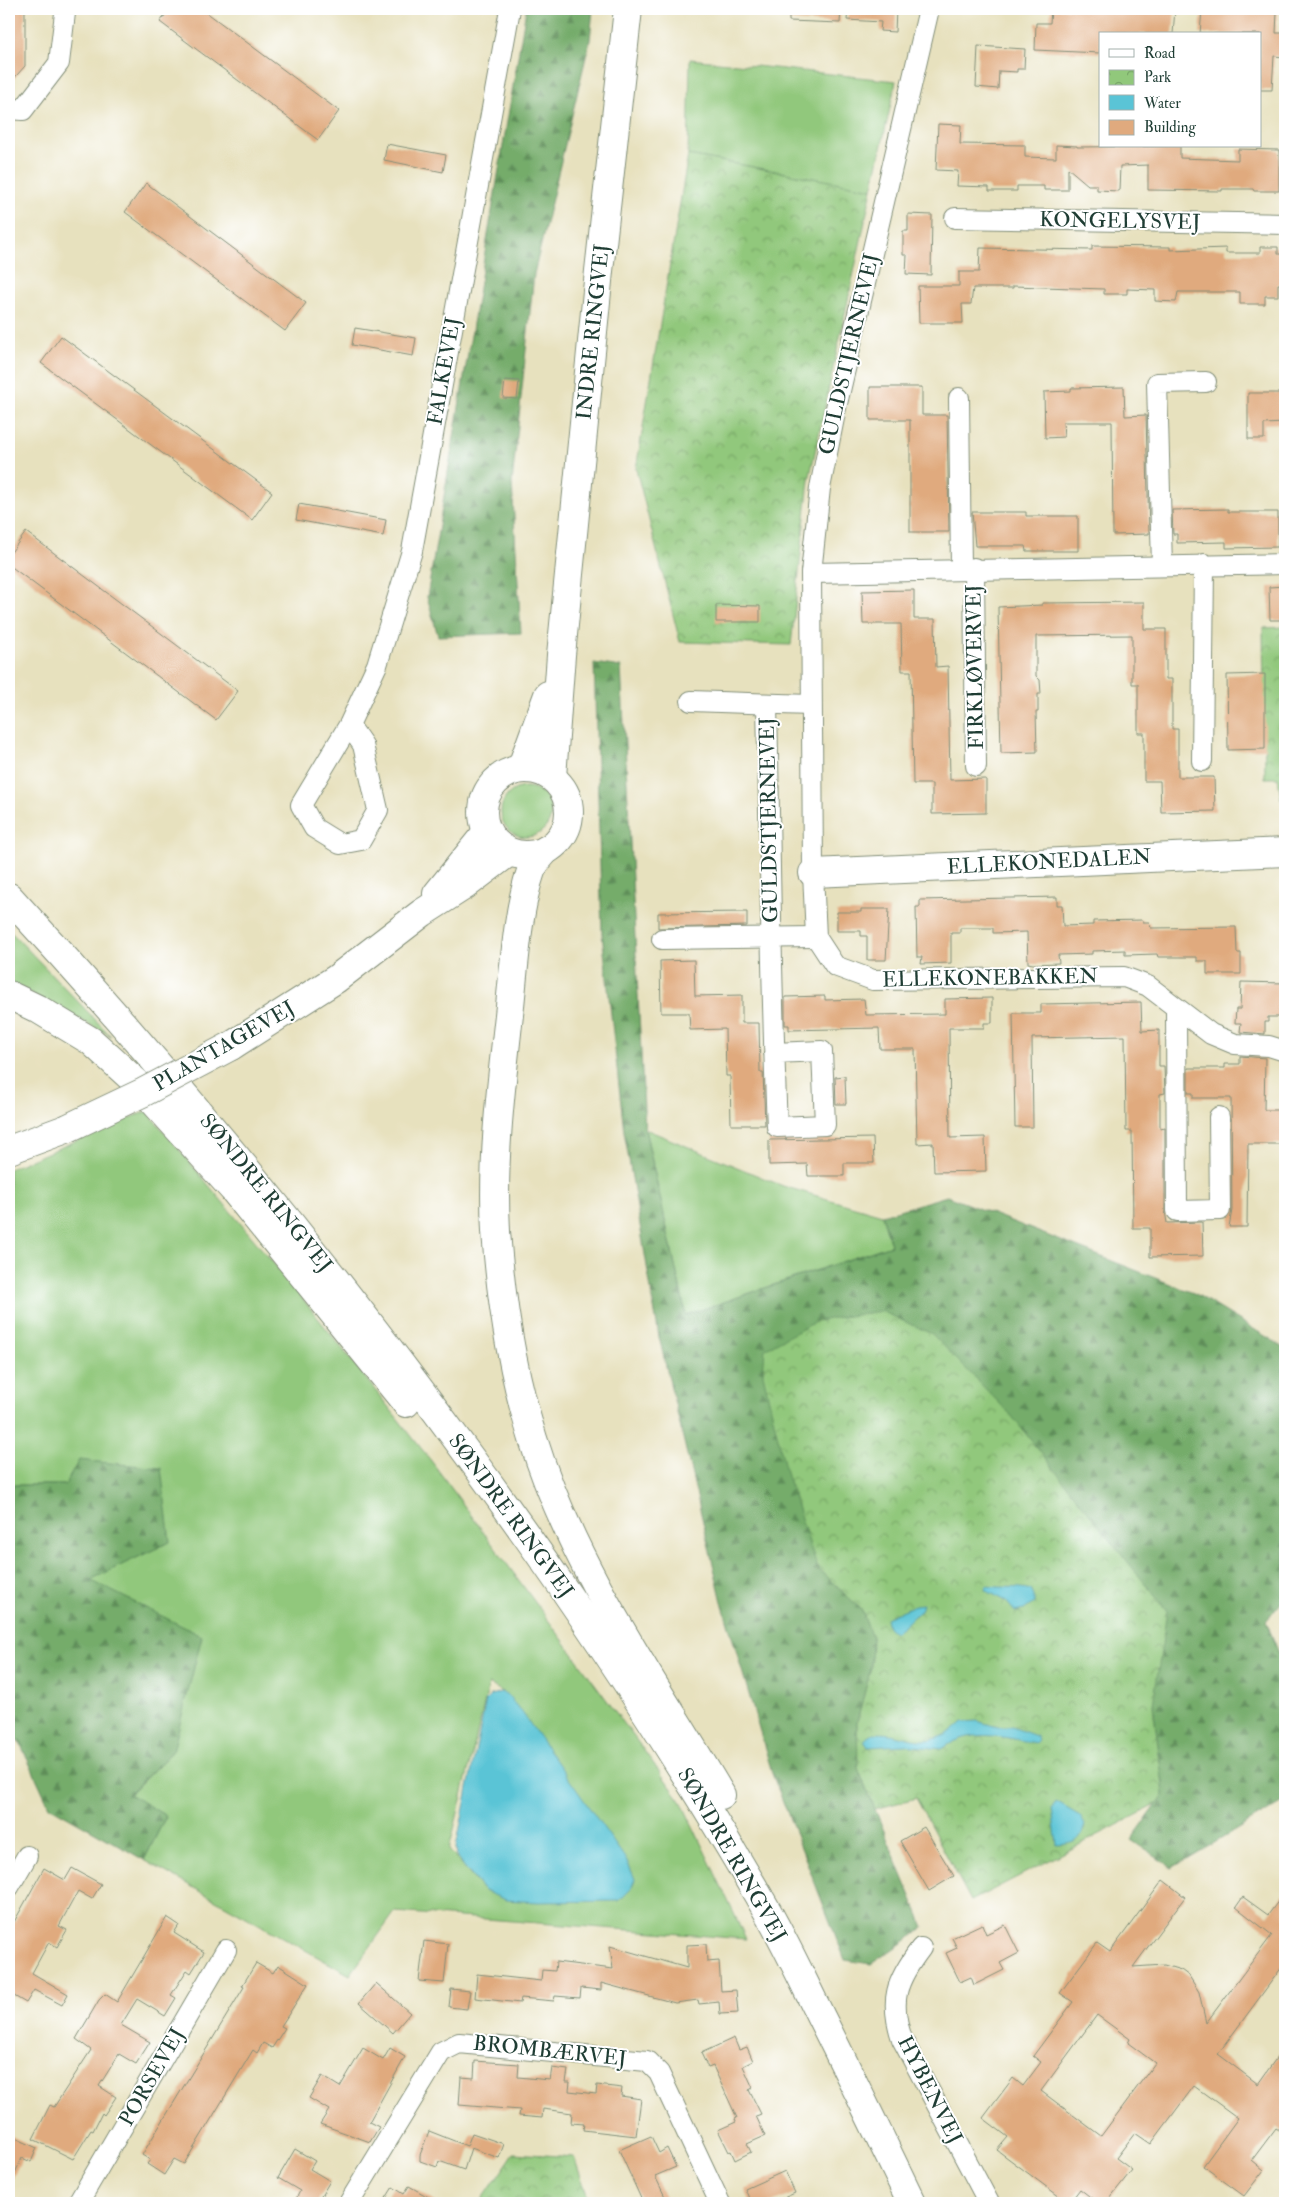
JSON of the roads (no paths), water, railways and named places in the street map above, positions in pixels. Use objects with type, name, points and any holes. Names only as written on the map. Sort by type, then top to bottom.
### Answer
[{"type":"main road","name":"INDRE RINGVEJ","points":[[552,777],[561,655],[598,281],[628,9]]},
{"type":"main road","name":"INDRE RINGVEJ","points":[[521,769],[561,655]]},
{"type":"main road","points":[[546,850],[522,855],[509,852],[496,844],[487,832],[482,811],[488,791],[502,776],[521,769],[532,769],[552,777],[561,786],[567,797],[569,810],[568,822],[563,834],[537,860],[531,870],[524,903],[505,1055],[495,1158],[496,1230],[503,1309],[519,1384],[534,1440],[555,1498],[579,1551],[619,1624],[732,1814],[798,1936],[878,2134]]},
{"type":"main road","name":"PLANTAGEVEJ","points":[[422,913],[487,832]]},
{"type":"main road","name":"PLANTAGEVEJ","points":[[9,1150],[66,1129],[144,1092],[231,1046],[336,979],[422,913],[464,886],[509,852]]},
{"type":"main road","name":"ELLEKONEDALEN","points":[[813,873],[1285,852]]},
{"type":"main road","name":"SØNDRE RINGVEJ","points":[[9,897],[126,1026],[210,1124],[324,1264],[440,1416],[548,1564],[668,1746],[766,1908],[912,2203]]},
{"type":"main road","points":[[9,995],[64,1023],[91,1041],[116,1062],[138,1083],[233,1189],[429,1431],[668,1746]]},
{"type":"street","points":[[9,109],[23,110],[59,63],[67,9]]},
{"type":"street","name":"FALKEVEJ","points":[[349,725],[363,746],[378,810],[361,840],[340,844],[314,828],[301,805],[349,725],[377,664],[412,551],[510,9]]},
{"type":"street","name":"GULDSTJERNEVEJ","points":[[813,873],[811,573],[820,488],[832,426],[929,9]]},
{"type":"street","name":"KONGELYSVEJ","points":[[955,218],[1285,224]]},
{"type":"street","points":[[1162,566],[1157,383],[1206,382]]},
{"type":"street","name":"FIRKLØVERVEJ","points":[[959,398],[976,766]]},
{"type":"street","points":[[1202,762],[1204,564]]},
{"type":"street","name":"FIRKLØVERVEJ","points":[[811,573],[967,568],[1285,564]]},
{"type":"street","name":"GULDSTJERNEVEJ","points":[[691,701],[811,705]]},
{"type":"street","name":"GULDSTJERNEVEJ","points":[[767,704],[774,1053]]},
{"type":"street","points":[[813,873],[816,936]]},
{"type":"street","name":"GULDSTJERNEVEJ","points":[[662,939],[816,936]]},
{"type":"street","name":"ELLEKONEBAKKEN","points":[[816,936],[836,966],[873,980],[1124,977],[1148,986],[1211,1034],[1235,1044],[1269,1046],[1285,1051]]},
{"type":"street","points":[[1176,1008],[1177,1210],[1220,1210],[1219,1117]]},
{"type":"street","points":[[9,1888],[27,1856]]},
{"type":"street","name":"HYBENVEJ","points":[[921,1948],[903,1972],[896,1996],[896,2020],[902,2039],[989,2203]]},
{"type":"street","name":"PORSEVEJ","points":[[78,2203],[226,1950]]},
{"type":"street","name":"BROMBÆRVEJ","points":[[349,2203],[442,2052],[459,2043],[647,2061],[659,2073],[720,2203]]},
{"type":"water","points":[[986,1586],[1031,1590],[1034,1596],[1034,1603],[1024,1610],[1015,1612],[1006,1601],[985,1590]]},
{"type":"water","points":[[923,1604],[921,1611],[898,1630],[894,1632],[888,1627],[886,1618],[915,1605]]},
{"type":"water","points":[[500,1692],[505,1693],[521,1711],[627,1861],[635,1879],[631,1889],[619,1901],[538,1902],[506,1900],[484,1891],[457,1858],[456,1847],[486,1700],[491,1695]]},
{"type":"water","points":[[977,1721],[998,1727],[1012,1727],[1036,1736],[1038,1740],[1035,1743],[999,1736],[976,1736],[953,1742],[942,1749],[904,1745],[868,1747],[864,1741],[869,1736],[883,1733],[914,1739],[927,1740],[939,1738],[954,1730],[963,1722]]},
{"type":"water","points":[[1056,1802],[1080,1816],[1085,1825],[1079,1839],[1072,1843],[1057,1845],[1052,1808]]}]
